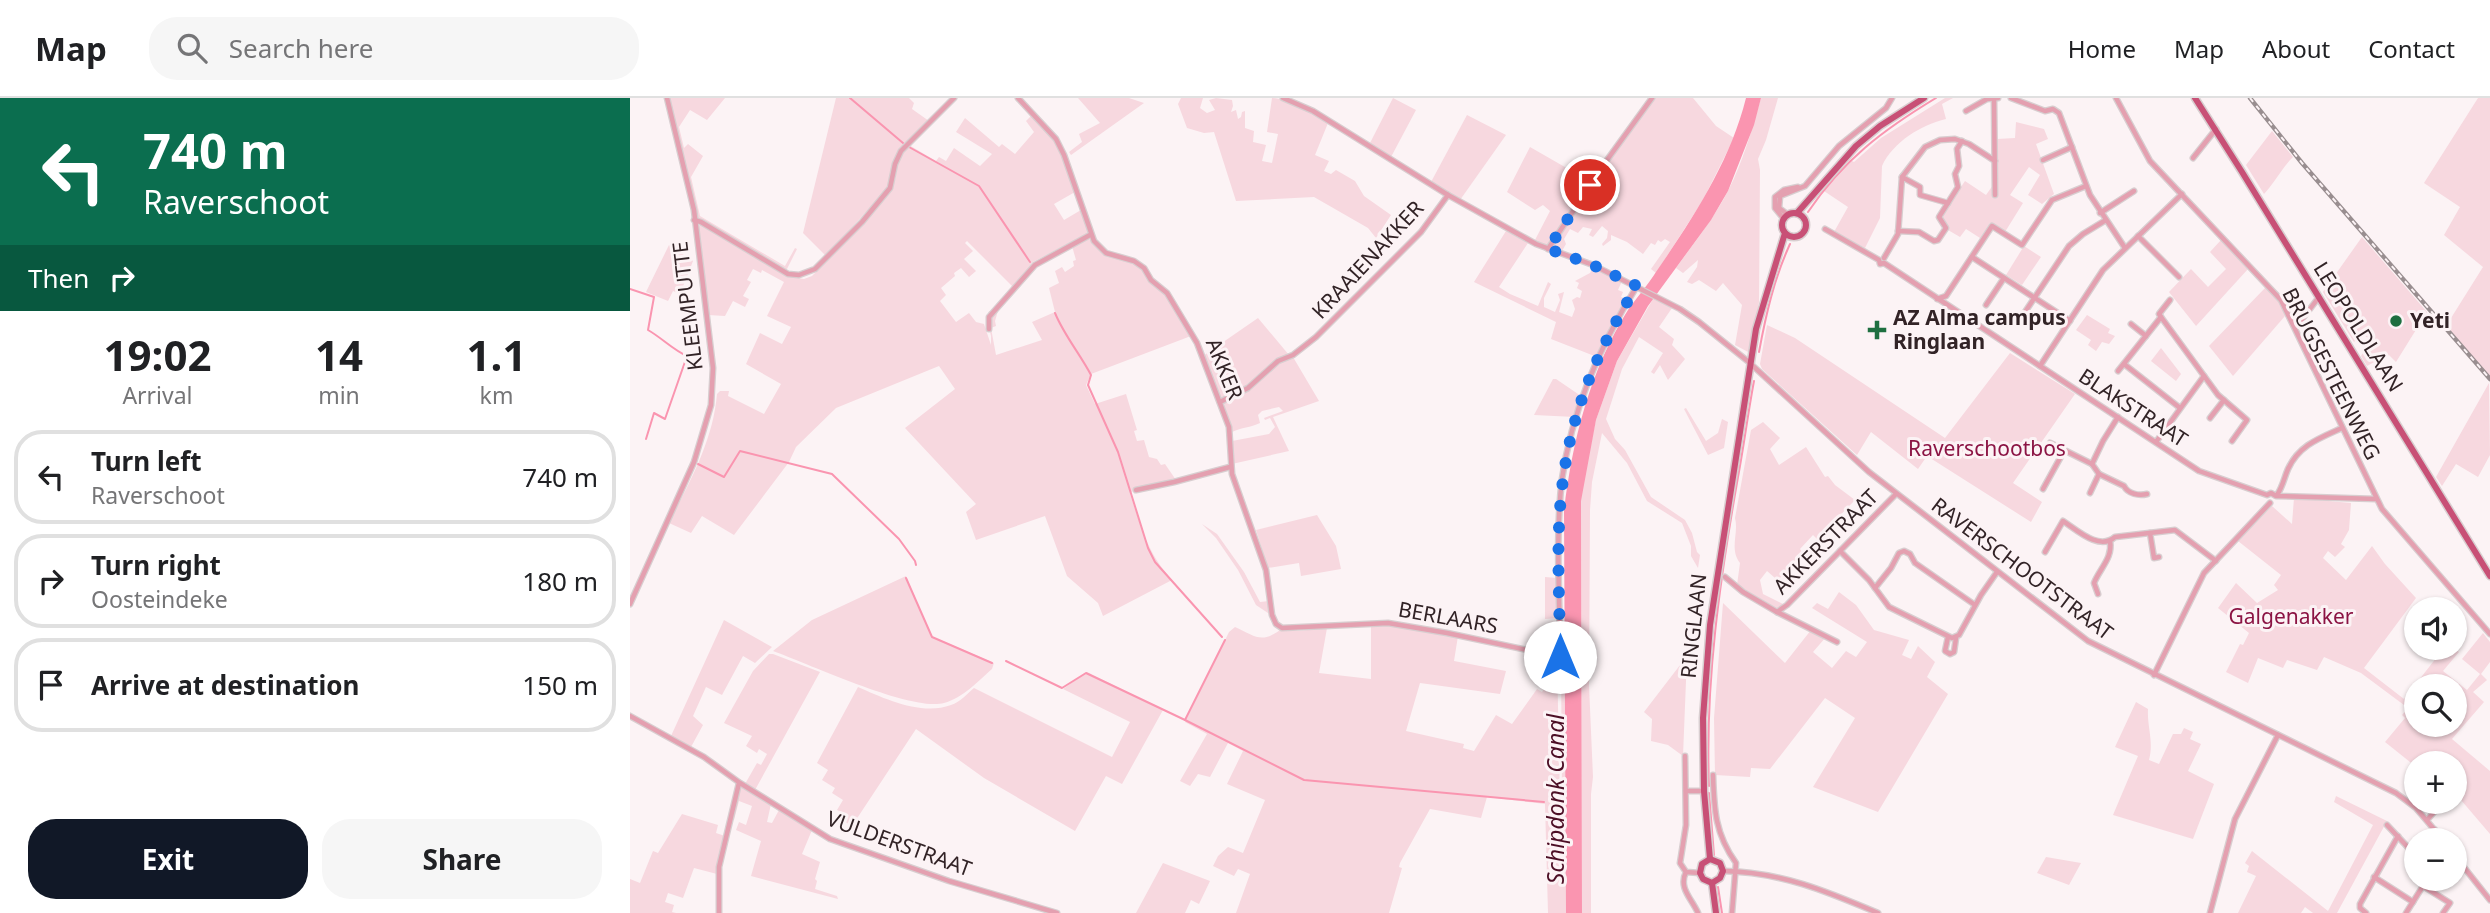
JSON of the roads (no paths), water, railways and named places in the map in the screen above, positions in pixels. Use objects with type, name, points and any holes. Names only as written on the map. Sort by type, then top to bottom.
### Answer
[{"type":"main road","points":[[1800,215],[1812,195],[1844,158],[1870,134],[1924,98]]},
{"type":"main road","name":"LEOPOLDLAAN","points":[[2195,98],[2490,576]]},
{"type":"main road","points":[[1800,215],[1805,222],[1804,231],[1798,236],[1788,235],[1782,226],[1785,216],[1800,215]]},
{"type":"main road","name":"RINGLAAN","points":[[1710,859],[1704,790],[1703,718],[1710,625],[1759,322],[1776,262],[1788,235]]},
{"type":"main road","name":"RINGLAAN","points":[[1746,398],[1753,363]]},
{"type":"main road","points":[[1710,859],[1720,863],[1723,871],[1720,878],[1712,883],[1703,879],[1700,873],[1702,864],[1710,859]]},
{"type":"main road","points":[[1712,883],[1716,913]]},
{"type":"street","name":"KLEEMPUTTE","points":[[630,604],[700,447],[711,405],[713,368],[694,210],[667,98]]},
{"type":"street","points":[[989,329],[989,317],[1035,265],[1090,235],[1064,155],[1056,139],[1018,98]]},
{"type":"street","name":"KRAAIENAKKER","points":[[1220,402],[1248,388],[1278,361],[1293,355],[1316,337],[1420,232],[1448,195],[1338,126],[1283,98]]},
{"type":"street","points":[[1548,249],[1652,98]]},
{"type":"street","points":[[1785,216],[1779,208],[1780,196],[1801,189],[1839,146],[1886,107],[1892,98]]},
{"type":"street","points":[[2011,98],[2045,111],[2056,109],[2086,186],[2100,213],[2125,248]]},
{"type":"street","name":"BRUGSESTEENWEG","points":[[2116,98],[2144,152],[2276,293],[2386,515],[2490,634]]},
{"type":"street","name":"KLEEMPUTTE","points":[[694,220],[788,274],[799,275],[815,269],[864,219],[890,187],[901,151],[953,99]]},
{"type":"street","points":[[1966,111],[1987,99],[1996,99],[1995,195]]},
{"type":"street","points":[[2193,158],[2216,130]]},
{"type":"street","points":[[1882,260],[1896,240],[1902,177],[1925,147],[1940,140],[1962,141],[1995,161]]},
{"type":"street","points":[[1898,231],[1919,232],[1934,241],[1938,240],[1946,228],[1939,217],[1958,187],[1955,174],[1959,166],[1956,149],[1962,141]]},
{"type":"street","points":[[2043,160],[2072,147]]},
{"type":"street","points":[[1902,177],[1920,187],[1920,195],[1948,202]]},
{"type":"street","points":[[1946,304],[1946,296],[1992,226],[2022,246],[2052,200],[2086,186]]},
{"type":"street","points":[[2100,213],[2134,191]]},
{"type":"street","points":[[2040,366],[2103,270],[2182,194]]},
{"type":"street","name":"RAVERSCHOOTSTRAAT","points":[[1448,195],[1548,249],[1593,265],[1639,287],[1699,322],[1753,363],[1896,494],[2088,641],[2396,793],[2416,808],[2433,828]]},
{"type":"street","points":[[2017,324],[2069,246],[2106,220]]},
{"type":"street","name":"BLAKSTRAAT","points":[[1825,229],[1882,260],[2199,471],[2267,495]]},
{"type":"street","name":"AKKER","points":[[1090,235],[1106,253],[1139,264],[1151,280],[1167,293],[1197,343],[1220,402],[1229,427],[1230,467]]},
{"type":"street","points":[[2138,236],[2179,277]]},
{"type":"street","points":[[1972,257],[2070,321]]},
{"type":"street","points":[[1986,305],[2004,278]]},
{"type":"street","name":"BERLAARS","points":[[1230,467],[1261,553],[1272,615],[1278,626],[1290,629],[1388,623],[1560,657],[1559,515],[1570,439],[1606,339],[1639,287]]},
{"type":"street","points":[[1937,299],[1946,296]]},
{"type":"street","points":[[2295,327],[2319,297]]},
{"type":"street","points":[[2170,300],[2159,314],[2202,379],[2247,420],[2232,441]]},
{"type":"street","points":[[2118,371],[2161,317]]},
{"type":"street","points":[[2131,324],[2146,335]]},
{"type":"street","points":[[2124,365],[2179,408]]},
{"type":"street","points":[[2156,442],[2202,379]]},
{"type":"street","points":[[2210,418],[2224,400]]},
{"type":"street","points":[[2092,464],[2102,441],[2118,417]]},
{"type":"street","points":[[2154,675],[2199,580],[2270,503],[2275,502],[2293,458],[2300,449],[2342,428]]},
{"type":"street","points":[[2050,443],[2092,464],[2099,474],[2139,496],[2147,494]]},
{"type":"street","points":[[2043,489],[2064,451]]},
{"type":"street","points":[[1136,489],[1230,467]]},
{"type":"street","points":[[2090,493],[2099,474]]},
{"type":"street","name":"AKKERSTRAAT","points":[[1777,612],[1896,494]]},
{"type":"street","points":[[2270,503],[2266,499],[2267,495],[2272,494],[2376,499]]},
{"type":"street","points":[[2045,552],[2063,521],[2097,542],[2110,541],[2115,537],[2175,530],[2216,561]]},
{"type":"street","points":[[2150,533],[2154,558],[2159,557]]},
{"type":"street","points":[[2098,594],[2094,583],[2112,550],[2110,541]]},
{"type":"street","points":[[1840,551],[1889,607],[1952,638],[1997,572]]},
{"type":"street","points":[[1875,588],[1899,553],[1904,551],[1915,564],[1975,605]]},
{"type":"street","points":[[1725,577],[1743,592],[1777,612],[1837,642]]},
{"type":"street","name":"VULDERSTRAAT","points":[[630,716],[704,757],[740,783],[830,839],[949,881],[1057,913]]},
{"type":"street","points":[[2210,913],[2235,819],[2278,735]]},
{"type":"street","points":[[1685,756],[1685,840],[1681,863],[1686,872]]},
{"type":"street","points":[[1713,775],[1715,817],[1725,848],[1736,863],[1732,913]]},
{"type":"street","points":[[719,913],[719,867],[740,783]]},
{"type":"street","points":[[1686,791],[1704,790]]},
{"type":"street","points":[[2427,820],[2432,814]]},
{"type":"street","points":[[2387,825],[2404,842]]},
{"type":"street","points":[[2366,913],[2359,907],[2398,836]]},
{"type":"street","points":[[1723,871],[1798,881],[1878,913]]},
{"type":"street","points":[[2467,871],[2490,900]]},
{"type":"street","points":[[1686,872],[1700,873]]},
{"type":"street","points":[[1686,872],[1683,885],[1698,913]]},
{"type":"street","points":[[2374,877],[2413,902]]},
{"type":"street","points":[[2406,913],[2420,891]]},
{"type":"street","points":[[2430,891],[2450,904],[2443,913]]},
{"type":"waterway","points":[[850,98],[903,143]]},
{"type":"waterway","points":[[1808,212],[1835,177],[1865,148],[1881,134],[1936,98]]},
{"type":"waterway","points":[[909,147],[979,186],[1030,262]]},
{"type":"waterway","points":[[1759,352],[1771,297],[1790,244]]},
{"type":"waterway","points":[[630,289],[654,297],[648,330],[687,356],[665,419],[654,413],[646,439]]},
{"type":"waterway","points":[[1055,313],[1091,375],[1088,385],[1118,452],[1148,548],[1155,562],[1222,637]]},
{"type":"waterway","points":[[1709,786],[1709,708],[1715,631],[1754,381]]},
{"type":"waterway","points":[[698,464],[724,477],[740,451],[832,474],[899,539],[916,565]]},
{"type":"waterway","points":[[906,578],[932,637],[992,663]]},
{"type":"waterway","name":"Schipdonk Canal","points":[[1225,640],[1185,720],[1304,780],[1544,802]]},
{"type":"waterway","points":[[1006,661],[1062,688],[1086,673],[1185,720]]},
{"type":"waterway","points":[[1709,793],[1714,855]]},
{"type":"waterway","points":[[1718,887],[1722,913]]},
{"type":"railway","points":[[2250,98],[2302,163],[2490,379]]},
{"type":"place","name":"Yeti","points":[[2396,321]]},
{"type":"place","name":"AZ Alma campus Ringlaan","points":[[1877,330]]},
{"type":"park label","name":"Raverschootbos","points":[[1987,449]]},
{"type":"park label","name":"Galgenakker","points":[[2291,617]]}]
